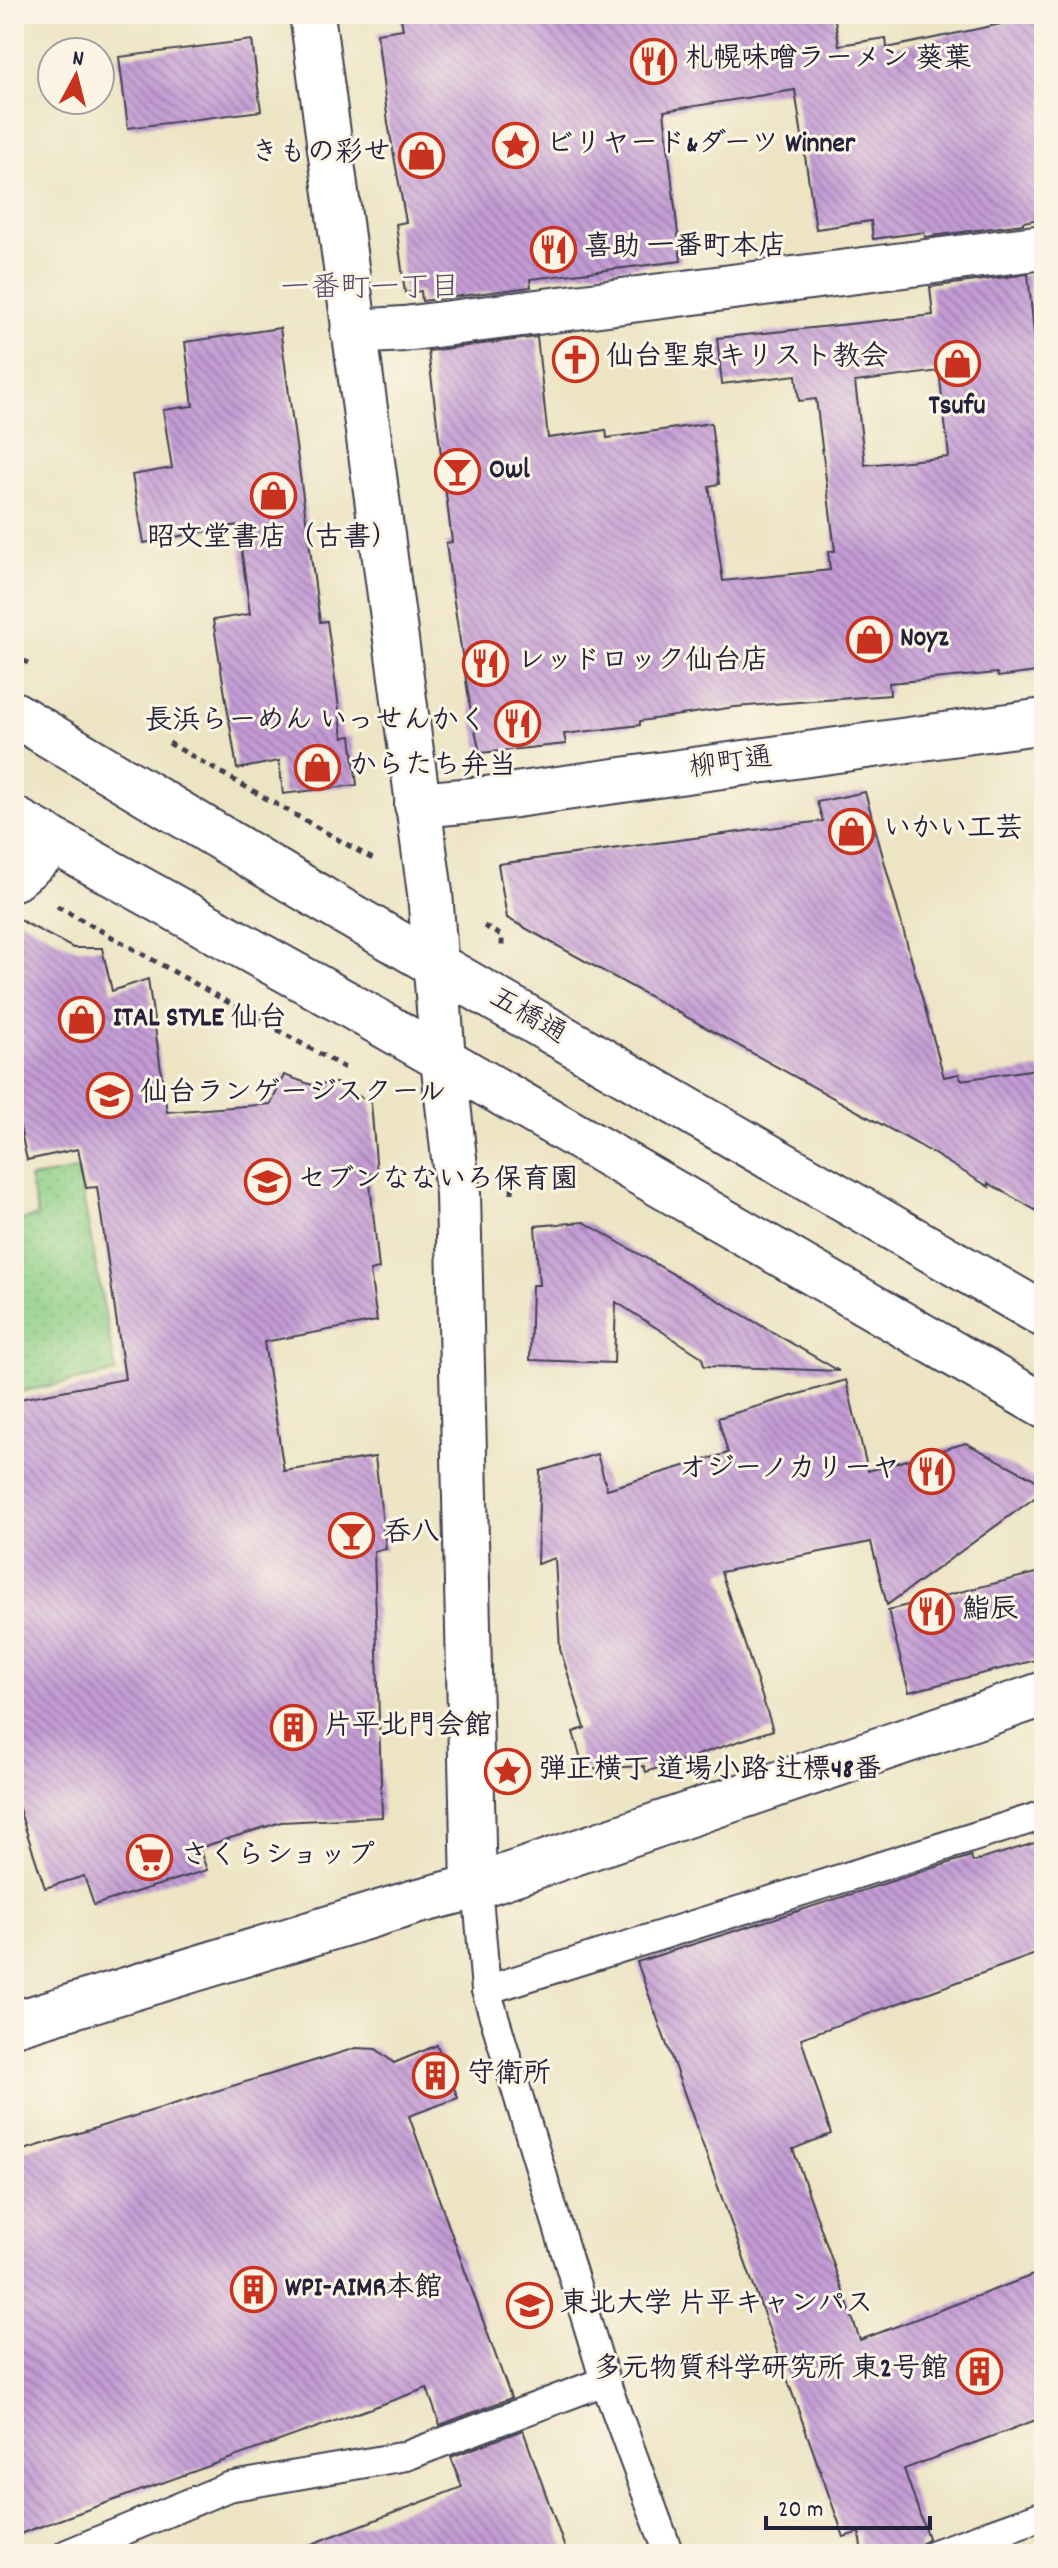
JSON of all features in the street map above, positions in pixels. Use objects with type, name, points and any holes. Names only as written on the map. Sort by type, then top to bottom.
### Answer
[{"type":"street","points":[[312,14],[430,893],[443,1059],[458,1194],[474,1887]]},
{"type":"street","points":[[353,332],[404,329],[1044,247]]},
{"type":"street","name":"五橋通","points":[[14,714],[339,909],[1044,1315]]},
{"type":"street","name":"柳町通","points":[[417,805],[501,797],[1044,721]]},
{"type":"street","points":[[14,819],[443,1059],[1044,1406]]},
{"type":"street","points":[[14,878],[56,843]]},
{"type":"street","points":[[14,2024],[415,1902],[474,1887],[1044,1694]]},
{"type":"lane","points":[[486,1990],[1044,1815]]},
{"type":"lane","points":[[474,1887],[479,1908],[486,1990],[605,2381],[669,2554]]},
{"type":"lane","points":[[67,2554],[228,2487],[406,2456],[605,2381]]},
{"type":"lane","points":[[934,2554],[1044,2515]]},
{"type":"path","points":[[14,655],[41,671]]},
{"type":"path","points":[[162,739],[379,863]]},
{"type":"path","points":[[54,904],[345,1068]]},
{"type":"path","points":[[512,1193],[513,1172]]},
{"type":"green space","points":[[78,1170],[116,1373],[14,1393],[14,1222],[38,1216],[29,1178]]},
{"type":"building","points":[[400,14],[834,14],[839,45],[886,38],[887,48],[1044,15],[1044,218],[1023,224],[925,237],[924,232],[873,239],[871,221],[816,229],[795,90],[664,111],[681,261],[530,279],[531,287],[422,301],[421,291],[405,293],[396,224],[406,222],[388,123],[377,33],[403,29]]},
{"type":"building","points":[[252,40],[261,111],[128,128],[119,57]]},
{"type":"building","points":[[1028,274],[1044,431],[1044,671],[998,677],[997,673],[889,683],[890,695],[735,707],[640,721],[640,725],[564,734],[566,744],[480,753],[446,543],[452,542],[428,351],[537,337],[548,438],[606,430],[607,438],[711,423],[719,484],[709,486],[723,581],[830,570],[828,551],[835,551],[816,399],[799,401],[796,375],[722,384],[717,338],[933,315],[930,287]],"holes":[[[939,371],[949,457],[865,465],[855,382]]]},
{"type":"building","points":[[280,328],[320,622],[327,621],[343,737],[351,736],[357,785],[283,794],[279,761],[237,769],[213,620],[250,614],[238,525],[144,543],[132,475],[172,468],[163,410],[193,406],[185,342]]},
{"type":"building","points":[[865,792],[944,1077],[959,1074],[961,1080],[1044,1068],[1044,1215],[507,918],[498,864],[823,821],[817,802]]},
{"type":"building","points":[[14,917],[73,948],[102,948],[112,991],[148,979],[167,1112],[271,1104],[284,1075],[312,1085],[336,1083],[371,1103],[377,1173],[369,1174],[379,1269],[370,1271],[377,1321],[264,1342],[284,1471],[375,1457],[386,1549],[374,1551],[382,1817],[281,1822],[199,1848],[207,1870],[94,1905],[84,1876],[45,1888],[14,1794],[14,1400],[125,1379],[97,1187],[86,1188],[78,1149],[27,1160],[14,1100]]},
{"type":"building","points":[[584,1222],[839,1371],[704,1366],[702,1357],[616,1302],[614,1363],[530,1360],[532,1285],[539,1285],[535,1226]]},
{"type":"building","points":[[846,1380],[868,1471],[966,1443],[1044,1484],[1044,1491],[887,1605],[871,1542],[721,1572],[773,1730],[646,1772],[644,1766],[584,1769],[573,1732],[585,1728],[560,1649],[555,1558],[537,1564],[540,1471],[597,1454],[607,1489],[728,1453],[718,1418]]},
{"type":"building","points":[[1044,1571],[1044,1658],[909,1692],[888,1610]]},
{"type":"building","points":[[1044,1840],[1044,1951],[801,2038],[831,2134],[793,2149],[860,2340],[1044,2271],[1044,2417],[904,2469],[928,2538],[917,2554],[862,2554],[859,2532],[844,2537],[637,1962],[971,1856],[973,1862]]},
{"type":"building","name":"WPI-AIMR本館","points":[[437,2045],[458,2098],[409,2116],[511,2398],[440,2425],[427,2388],[14,2536],[14,2153],[356,2048],[376,2049],[394,2063]]},
{"type":"building","points":[[523,2430],[567,2554],[296,2554],[296,2550],[462,2487],[451,2457]]},
{"type":"place","name":"札幌味噌ラーメン 葵葉","points":[[654,61]]},
{"type":"place","name":"ビリヤード&ダーツ Winner","points":[[515,146]]},
{"type":"place","name":"きもの彩せ","points":[[422,155]]},
{"type":"place","name":"喜助 一番町本店","points":[[553,249]]},
{"type":"place","name":"仙台聖泉キリスト教会","points":[[575,359]]},
{"type":"place","name":"Tsufu","points":[[957,364]]},
{"type":"place","name":"Owl","points":[[458,472]]},
{"type":"place","name":"昭文堂書店（古書）","points":[[273,496]]},
{"type":"place","name":"Noyz","points":[[869,640]]},
{"type":"place","name":"レッドロック仙台店","points":[[486,663]]},
{"type":"place","name":"長浜らーめん いっせんかく","points":[[518,723]]},
{"type":"place","name":"からたち弁当","points":[[318,768]]},
{"type":"place","name":"いかい工芸","points":[[852,831]]},
{"type":"place","name":"ITAL STYLE 仙台","points":[[82,1020]]},
{"type":"place","name":"仙台ランゲージスクール","points":[[109,1095]]},
{"type":"place","name":"セブンなないろ保育園","points":[[267,1182]]},
{"type":"place","name":"オジーノカリーヤ","points":[[931,1471]]},
{"type":"place","name":"呑八","points":[[352,1535]]},
{"type":"place","name":"鮨辰","points":[[931,1612]]},
{"type":"place","name":"片平北門会館","points":[[293,1728]]},
{"type":"place","name":"弾正横丁 道場小路 辻標48番","points":[[507,1772]]},
{"type":"place","name":"さくらショップ","points":[[150,1858]]},
{"type":"place","name":"守衛所","points":[[436,2076]]},
{"type":"place","name":"WPI-AIMR本館","points":[[254,2290]]},
{"type":"place","name":"東北大学 片平キャンパス","points":[[529,2306]]},
{"type":"place","name":"多元物質科学研究所 東2号館","points":[[979,2371]]},
{"type":"district","name":"一番町一丁目","points":[[370,290]]}]
